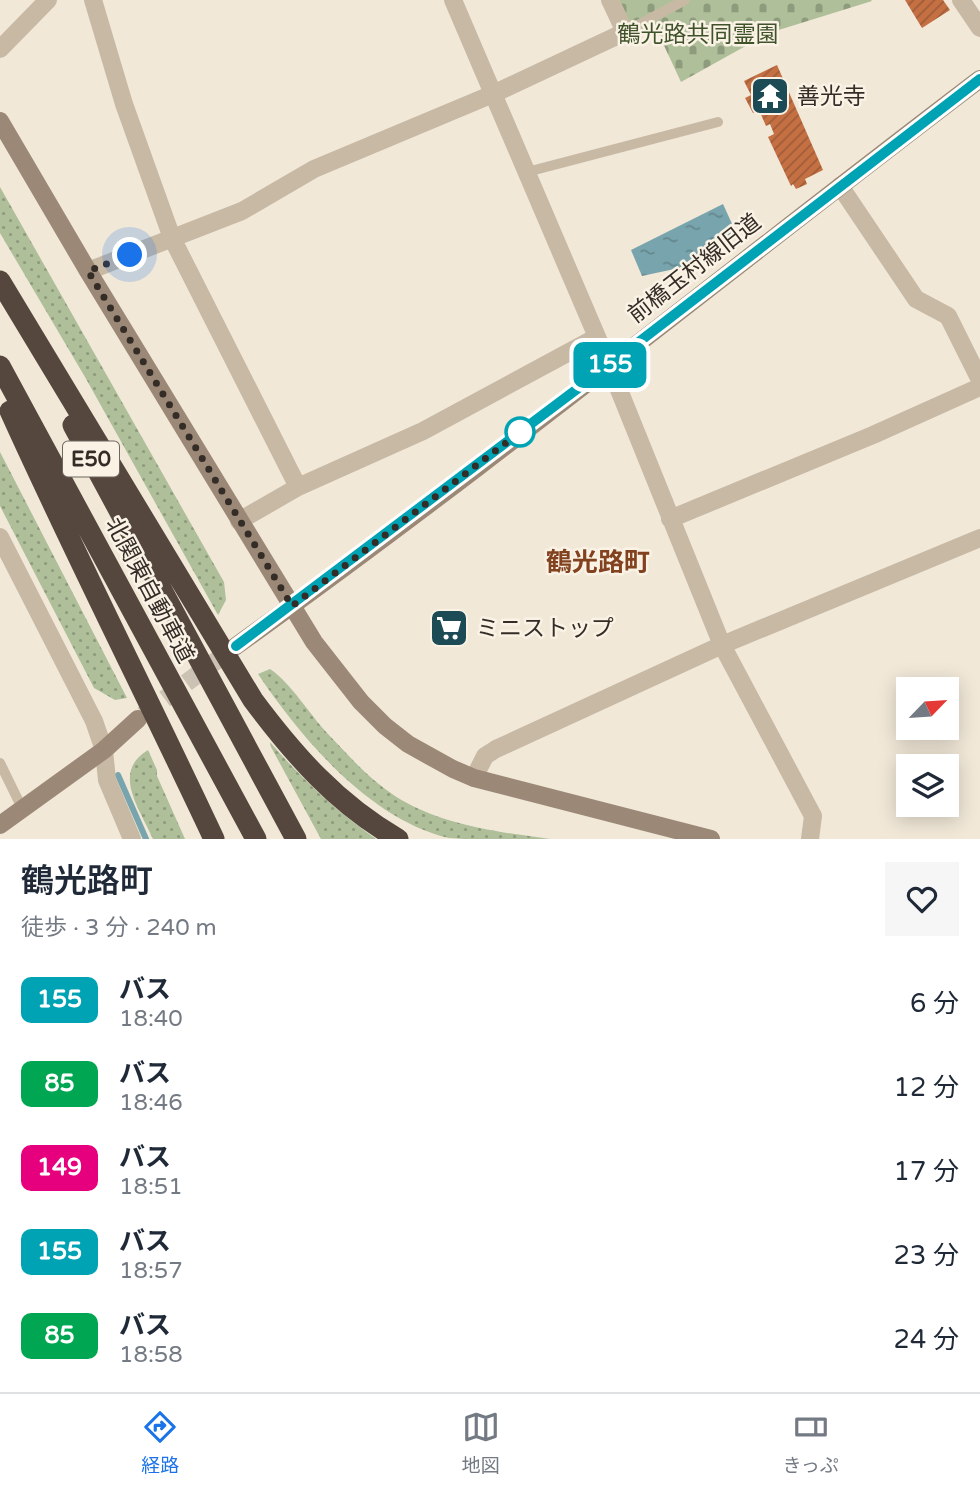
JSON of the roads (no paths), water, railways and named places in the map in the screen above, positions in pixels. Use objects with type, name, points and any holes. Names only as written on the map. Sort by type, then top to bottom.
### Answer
[{"type":"highway","points":[[0,281],[253,700],[286,745],[313,775],[372,824],[398,839]]},
{"type":"highway","name":"北関東自動車道","points":[[0,291],[296,839]]},
{"type":"highway","name":"北関東自動車道","points":[[0,366],[256,839]]},
{"type":"highway","points":[[0,389],[58,519],[214,839]]},
{"type":"street","points":[[0,49],[48,0]]},
{"type":"street","points":[[93,0],[124,104],[173,238],[298,487]]},
{"type":"street","points":[[453,0],[609,365],[722,645],[814,816],[810,839]]},
{"type":"street","points":[[88,271],[242,211],[314,169],[493,94],[625,32],[610,0]]},
{"type":"street","points":[[961,0],[980,28]]},
{"type":"street","name":"前橋玉村線旧道","points":[[236,646],[609,365],[980,79]]},
{"type":"street","points":[[0,121],[314,642],[361,702],[408,744],[474,778],[711,839]]},
{"type":"street","points":[[840,186],[916,299],[948,316],[980,380]]},
{"type":"street","points":[[239,521],[298,487],[423,431],[597,337]]},
{"type":"street","points":[[670,519],[873,435],[980,387]]},
{"type":"street","points":[[0,537],[94,721],[104,750],[107,780],[132,839]]},
{"type":"street","points":[[474,778],[485,756],[496,749],[722,645],[980,538]]},
{"type":"street","points":[[0,825],[104,750],[138,719]]},
{"type":"lane","points":[[625,32],[685,0]]},
{"type":"lane","points":[[527,172],[718,122]]},
{"type":"lane","points":[[0,763],[22,808]]},
{"type":"water","points":[[723,204],[738,237],[679,268],[642,276],[631,250]]},
{"type":"waterway","points":[[118,775],[146,839]]},
{"type":"tunnel","points":[[143,715],[236,646]]},
{"type":"place","name":"善光寺","points":[[770,96]]},
{"type":"place","name":"ミニストップ","points":[[449,628]]},
{"type":"district","name":"鶴光路町","points":[[598,562]]},
{"type":"park label","name":"鶴光路共同霊園","points":[[698,34]]}]
